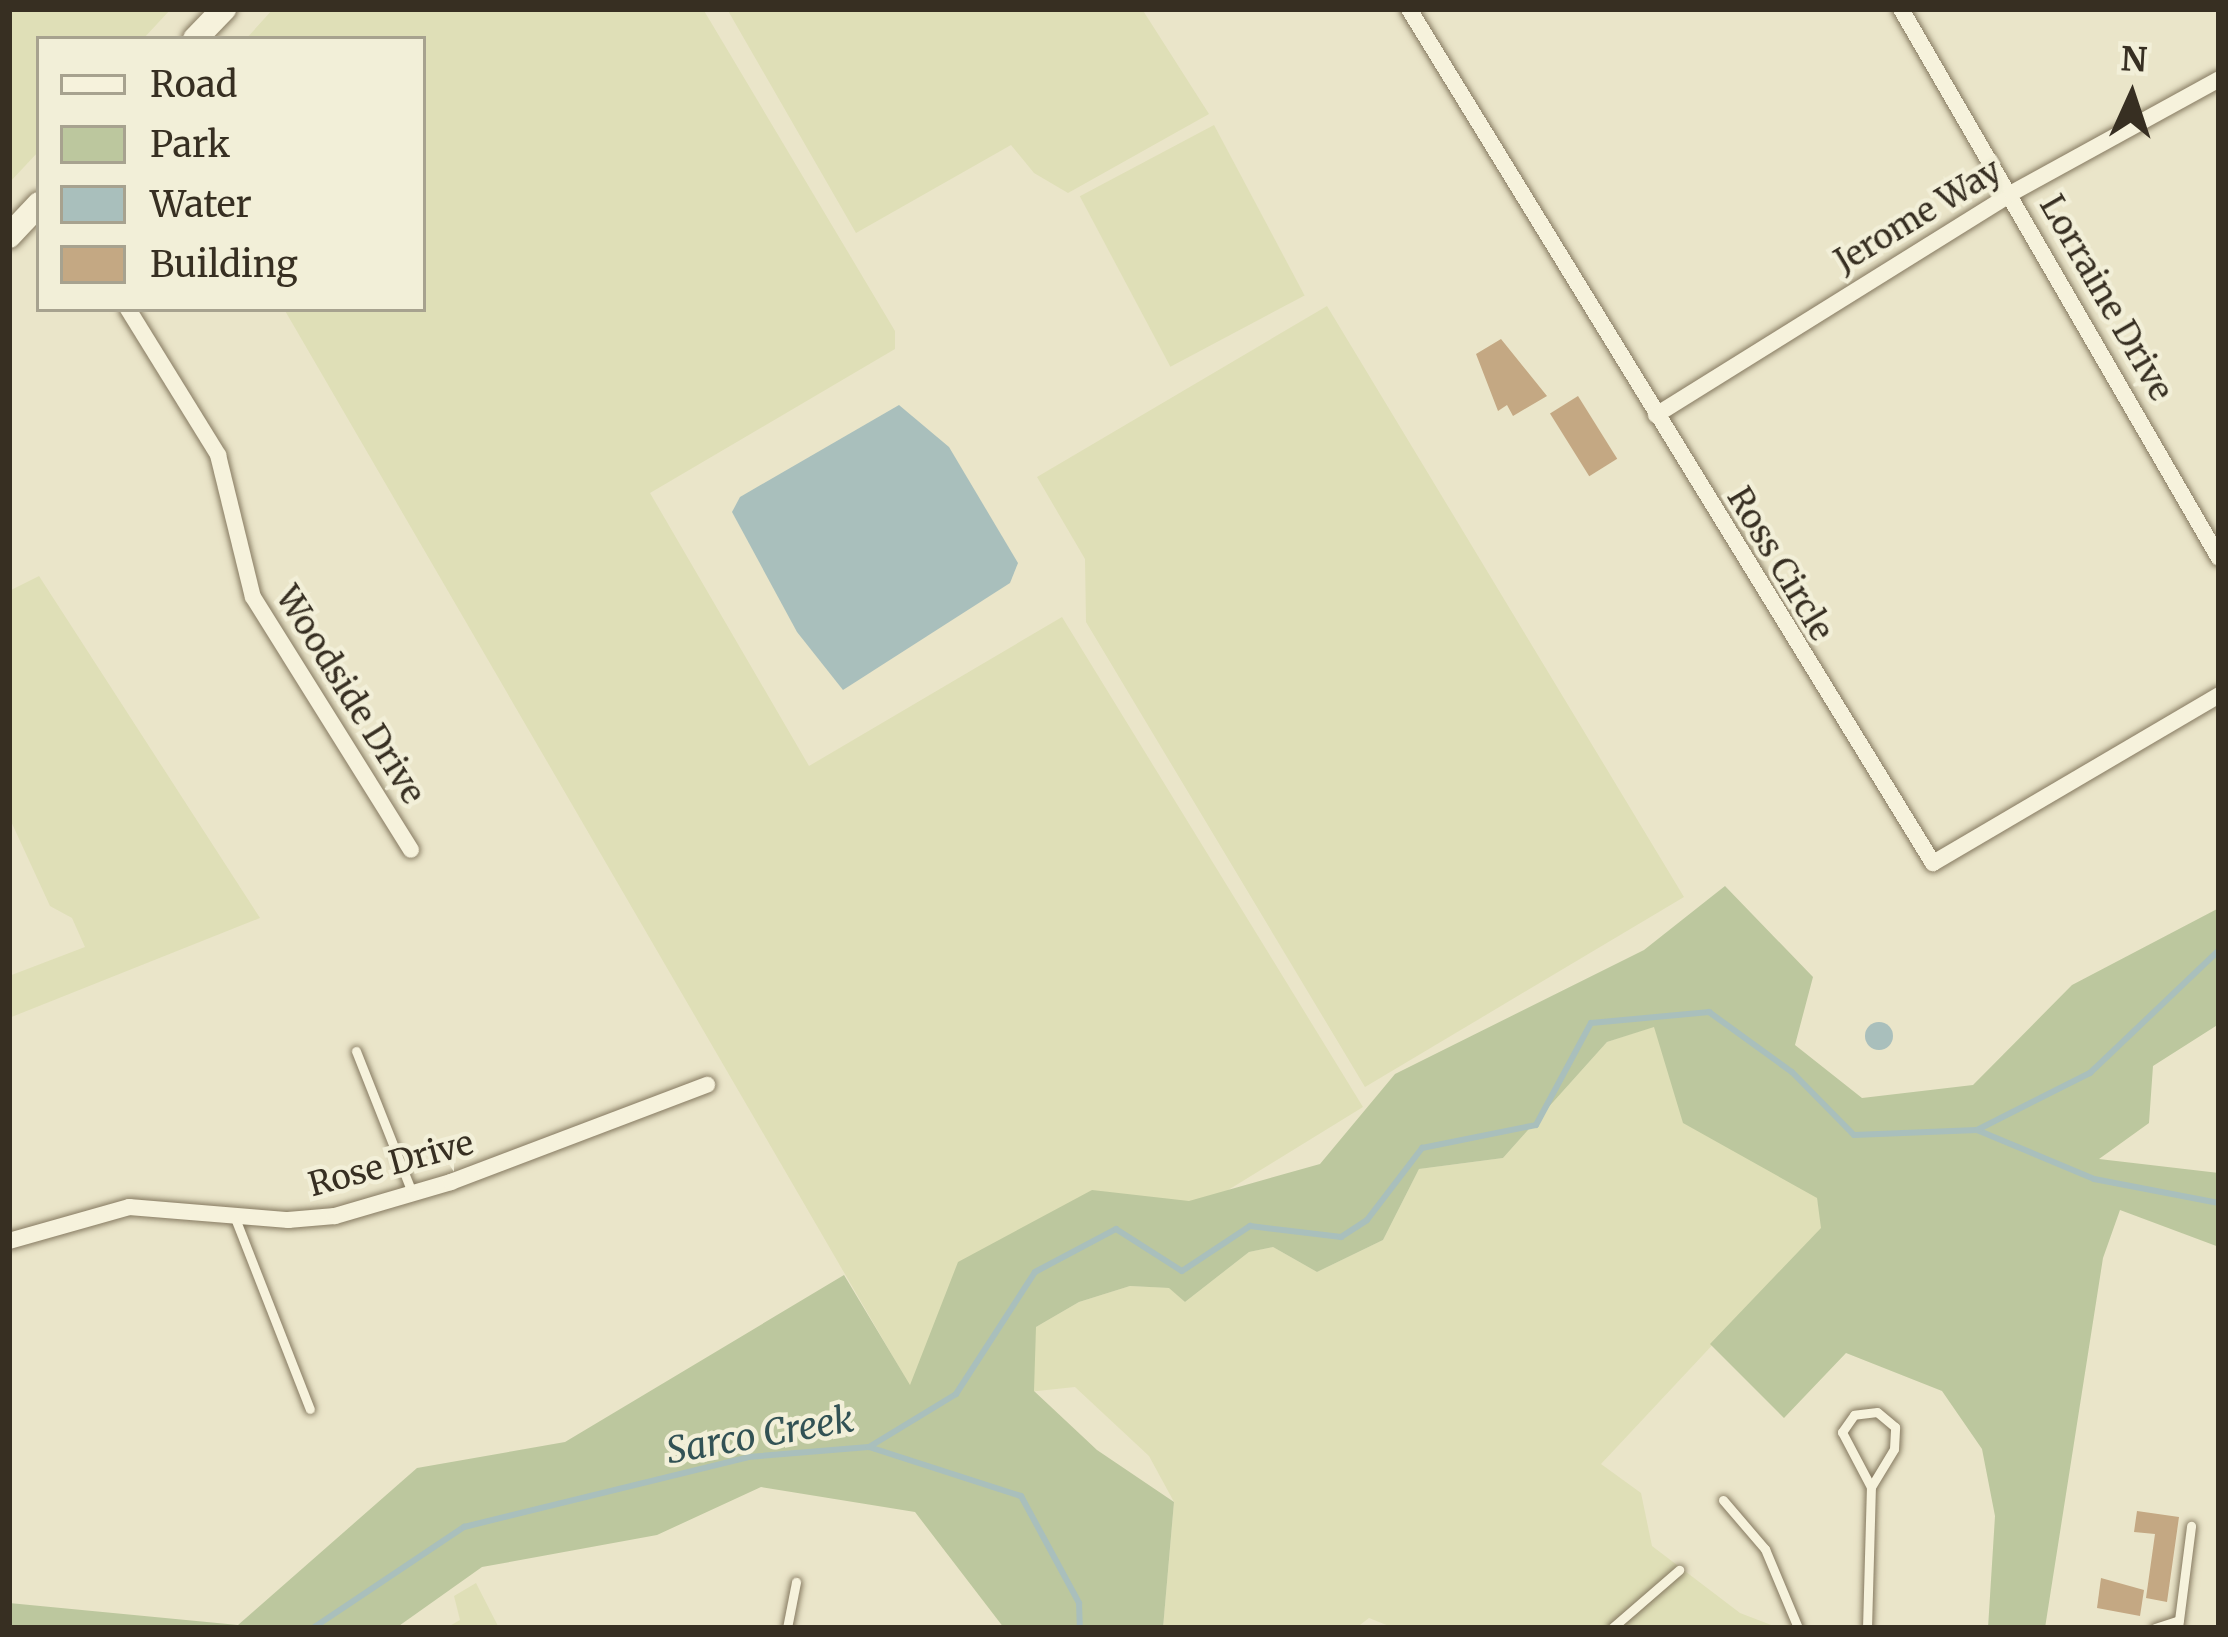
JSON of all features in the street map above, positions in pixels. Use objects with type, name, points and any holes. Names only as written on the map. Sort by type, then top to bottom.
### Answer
[{"type":"main road","points":[[198,36],[224,9]]},
{"type":"main road","points":[[9,236],[36,207]]},
{"type":"street","name":"Ross Circle","points":[[1409,9],[1933,863],[2219,695]]},
{"type":"street","name":"Lorraine Drive","points":[[1901,9],[2012,193],[2219,558]]},
{"type":"street","name":"Jerome Way","points":[[1656,416],[2012,193],[2219,79]]},
{"type":"street","name":"Woodside Drive","points":[[130,312],[218,455],[254,597],[411,850]]},
{"type":"street","name":"Rose Drive","points":[[9,1241],[101,1209],[235,1217],[335,1216],[413,1195],[707,1085]]},
{"type":"lane","points":[[356,1051],[413,1195]]},
{"type":"lane","points":[[235,1217],[310,1409]]},
{"type":"lane","points":[[1867,1628],[1871,1487],[1894,1449],[1895,1427],[1877,1412],[1854,1414],[1841,1432],[1871,1487]]},
{"type":"lane","points":[[1723,1500],[1766,1549],[1798,1628]]},
{"type":"lane","points":[[2155,1628],[2178,1624],[2191,1526]]},
{"type":"lane","points":[[1612,1628],[1679,1570]]},
{"type":"lane","points":[[787,1628],[796,1582]]},
{"type":"green space","points":[[9,9],[171,9],[146,36],[36,36],[36,154],[9,183]]},
{"type":"green space","points":[[273,9],[703,9],[895,331],[895,349],[650,493],[809,766],[1062,617],[1363,1107],[910,1386],[286,312],[426,312],[426,36],[249,36]]},
{"type":"green space","points":[[727,9],[1142,9],[1209,114],[1068,193],[1034,173],[1011,145],[856,233]]},
{"type":"green space","points":[[1214,125],[1305,295],[1170,367],[1080,196]]},
{"type":"green space","points":[[1327,306],[1684,897],[1365,1087],[1086,622],[1085,559],[1037,477]]},
{"type":"green space","points":[[39,576],[260,918],[9,1018],[9,976],[85,947],[72,918],[50,906],[9,817],[9,591]]},
{"type":"green space","points":[[1725,886],[1813,977],[1795,1045],[1862,1098],[1973,1085],[2072,985],[2219,908],[2219,1024],[2153,1066],[2149,1123],[2099,1159],[2219,1173],[2219,1247],[2120,1210],[2103,1258],[2045,1628],[1988,1628],[1995,1516],[1982,1449],[1942,1391],[1846,1353],[1784,1418],[1710,1344],[1821,1228],[1817,1198],[1683,1123],[1654,1027],[1607,1042],[1503,1158],[1419,1169],[1383,1240],[1317,1272],[1273,1247],[1249,1252],[1185,1302],[1169,1288],[1130,1286],[1079,1302],[1036,1327],[1034,1391],[1097,1450],[1174,1502],[1163,1628],[1004,1628],[915,1512],[761,1487],[657,1535],[482,1567],[396,1628],[9,1628],[9,1603],[238,1625],[417,1468],[565,1442],[844,1275],[910,1385],[958,1262],[1092,1190],[1189,1201],[1320,1164],[1395,1074],[1644,950]]},
{"type":"green space","points":[[1655,1026],[1817,1198],[1822,1228],[1601,1464],[1641,1493],[1652,1546],[1740,1613],[1779,1628],[1394,1628],[1369,1618],[1356,1628],[1163,1628],[1174,1502],[1149,1456],[1075,1387],[990,1396],[1036,1327],[1079,1302],[1130,1286],[1170,1288],[1185,1302],[1249,1252],[1273,1247],[1317,1272],[1383,1240],[1419,1169],[1503,1158],[1607,1042]]},
{"type":"green space","points":[[476,1583],[499,1628],[446,1628],[460,1620],[454,1596]]},
{"type":"water","points":[[899,405],[949,447],[1018,563],[1010,583],[843,690],[797,632],[732,512],[740,497]]},
{"type":"water","points":[[1879,1022],[1889,1026],[1893,1036],[1889,1046],[1879,1050],[1869,1046],[1865,1036],[1869,1026]]},
{"type":"building","points":[[1501,339],[1547,396],[1513,416],[1507,405],[1498,411],[1476,354]]},
{"type":"building","points":[[1578,396],[1617,459],[1589,476],[1550,413]]},
{"type":"building","points":[[2137,1511],[2179,1517],[2167,1602],[2146,1598],[2155,1534],[2134,1532]]},
{"type":"building","points":[[2101,1578],[2144,1590],[2140,1616],[2097,1608]]},
{"type":"waterway","name":"Sarco Creek","points":[[313,1628],[464,1527],[748,1457],[869,1447],[956,1394],[1035,1272],[1116,1229],[1182,1271],[1250,1226],[1341,1237],[1367,1220],[1422,1148],[1536,1125],[1591,1023],[1709,1012],[1792,1072],[1854,1135],[1977,1130],[2090,1073],[2219,950]]},
{"type":"waterway","points":[[1977,1130],[2094,1179],[2219,1203]]},
{"type":"waterway","points":[[869,1447],[1021,1496],[1079,1603],[1080,1628]]}]
